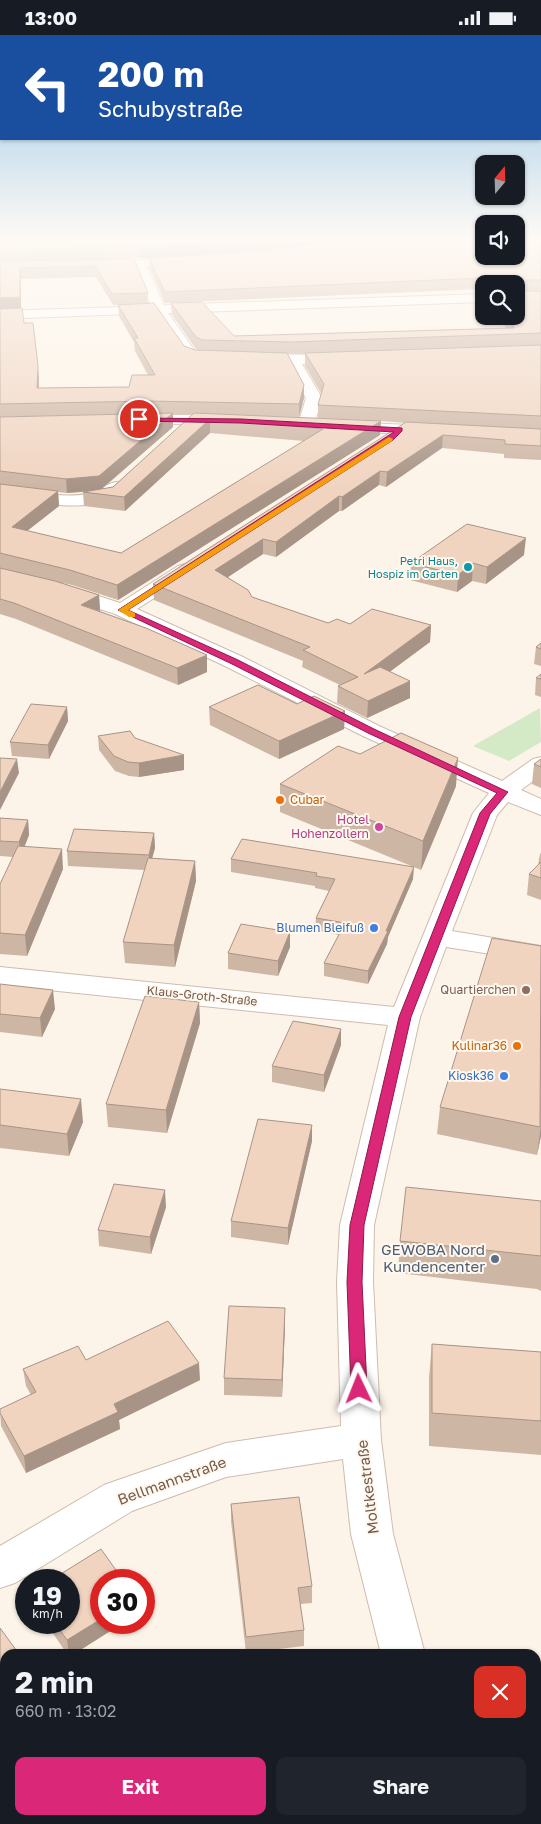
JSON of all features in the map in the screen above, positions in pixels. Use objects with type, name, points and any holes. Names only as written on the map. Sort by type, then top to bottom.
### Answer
[{"type":"street","points":[[168,322],[190,354],[200,358],[293,360],[353,358]]},
{"type":"street","points":[[293,360],[314,398],[306,425]]},
{"type":"street","points":[[123,419],[241,421]]},
{"type":"street","points":[[172,439],[186,426],[187,420]]},
{"type":"street","points":[[287,423],[450,432]]},
{"type":"street","points":[[382,444],[400,430]]},
{"type":"street","points":[[0,491],[71,501],[90,501],[107,496],[128,477]]},
{"type":"street","points":[[122,610],[198,562]]},
{"type":"street","points":[[0,575],[64,591],[122,610],[235,662],[371,731],[541,808]]},
{"type":"street","name":"Moltkestraße","points":[[401,1649],[372,1534],[361,1440],[354,1282],[357,1225],[405,1017],[438,937],[485,813],[503,792],[541,764]]},
{"type":"street","points":[[438,937],[541,954]]},
{"type":"street","name":"Klaus-Groth-Straße","points":[[0,976],[405,1017]]},
{"type":"street","name":"Bellmannstraße","points":[[0,1569],[118,1499],[136,1492],[226,1460],[361,1440]]},
{"type":"green space","points":[[540,708],[541,742],[509,761],[473,746]]},
{"type":"building","points":[[0,322],[33,323],[38,366],[37,388],[129,387],[132,375],[155,375],[134,338],[138,338],[129,322],[168,322],[184,346],[195,350],[287,353],[304,385],[299,404],[149,401],[0,404]]},
{"type":"building","points":[[185,322],[221,322],[234,336],[514,328],[512,325],[541,322],[541,333],[293,342],[202,340],[196,337]]},
{"type":"building","points":[[541,345],[541,416],[318,405],[324,384],[305,353]]},
{"type":"building","points":[[173,413],[99,476],[66,479],[0,471],[0,417]]},
{"type":"building","points":[[194,413],[381,421],[117,585],[70,570],[0,553],[0,484],[58,491],[12,527],[121,553],[323,429],[210,419],[124,497],[83,492],[113,487]]},
{"type":"building","points":[[406,422],[541,429],[541,446],[505,444],[505,440],[443,435],[387,472],[380,471],[342,497],[339,496],[276,542],[263,539],[215,570],[248,590],[252,597],[328,623],[337,619],[350,624],[372,609],[431,625],[364,674],[380,667],[410,681],[368,701],[338,686],[358,677],[303,650],[310,647],[153,584]]},
{"type":"building","points":[[467,524],[526,538],[487,567],[473,563],[458,575],[411,563]]},
{"type":"building","points":[[0,568],[55,581],[99,595],[81,605],[146,628],[207,655],[177,668],[0,599]]},
{"type":"building","points":[[258,685],[297,704],[314,696],[345,711],[279,741],[209,707]]},
{"type":"building","points":[[31,704],[67,707],[48,745],[10,742]]},
{"type":"building","points":[[130,731],[135,738],[184,755],[139,763],[128,762],[114,756],[98,736]]},
{"type":"building","points":[[401,733],[458,758],[423,841],[280,784],[338,746],[360,754]]},
{"type":"building","points":[[0,758],[17,759],[0,792]]},
{"type":"building","points":[[541,759],[541,767],[534,764]]},
{"type":"building","points":[[0,818],[28,820],[19,842],[0,841]]},
{"type":"building","points":[[74,829],[154,833],[149,855],[67,851]]},
{"type":"building","points":[[242,839],[414,867],[386,931],[388,931],[368,971],[324,963],[345,923],[316,918],[335,879],[316,876],[317,873],[231,859]]},
{"type":"building","points":[[18,846],[62,849],[25,935],[0,933],[0,884]]},
{"type":"building","points":[[148,858],[195,861],[174,945],[123,942]]},
{"type":"building","points":[[541,862],[541,878],[529,874]]},
{"type":"building","points":[[241,924],[290,932],[278,961],[228,953]]},
{"type":"building","points":[[492,938],[541,946],[540,1127],[440,1107]]},
{"type":"building","points":[[0,984],[53,990],[40,1018],[0,1014]]},
{"type":"building","points":[[145,996],[199,1002],[166,1110],[106,1104]]},
{"type":"building","points":[[293,1021],[341,1029],[324,1075],[272,1066]]},
{"type":"building","points":[[0,1089],[81,1099],[67,1134],[0,1125]]},
{"type":"building","points":[[258,1119],[312,1125],[288,1228],[231,1221]]},
{"type":"building","points":[[114,1184],[165,1190],[150,1237],[98,1230]]},
{"type":"building","points":[[406,1187],[541,1201],[541,1256],[400,1241]]},
{"type":"building","points":[[229,1306],[285,1308],[282,1380],[224,1378]]},
{"type":"building","points":[[168,1321],[199,1363],[114,1404],[118,1412],[24,1456],[0,1413],[0,1409],[36,1392],[23,1369],[78,1346],[86,1360]]},
{"type":"building","points":[[432,1344],[541,1352],[541,1421],[432,1413]]},
{"type":"building","points":[[299,1497],[312,1586],[298,1588],[304,1630],[246,1637],[231,1504]]},
{"type":"building","points":[[101,1549],[115,1569],[90,1569],[90,1626],[80,1632],[80,1569],[69,1569]]},
{"type":"building","points":[[0,1628],[15,1649],[0,1649]]},
{"type":"building","points":[[63,1634],[77,1634],[67,1640]]},
{"type":"slow traffic","points":[[132,615],[122,610],[389,439]]},
{"type":"place","name":"Petri Haus, Hospiz im Garten","points":[[468,567]]},
{"type":"place","name":"Cubar","points":[[280,800]]},
{"type":"place","name":"Hotel Hohenzollern","points":[[379,827]]},
{"type":"place","name":"Blumen Bleifuß","points":[[374,928]]},
{"type":"place","name":"Quartierchen","points":[[526,990]]},
{"type":"place","name":"Kulinar36","points":[[517,1046]]},
{"type":"place","name":"Kiosk36","points":[[504,1076]]},
{"type":"place","name":"GEWOBA Nord Kundencenter","points":[[495,1259]]},
{"type":"route","points":[[139,419],[241,421],[400,430],[122,610],[235,662],[371,731],[503,792],[485,813],[438,937],[405,1017],[357,1225],[354,1282],[359,1389]]}]
